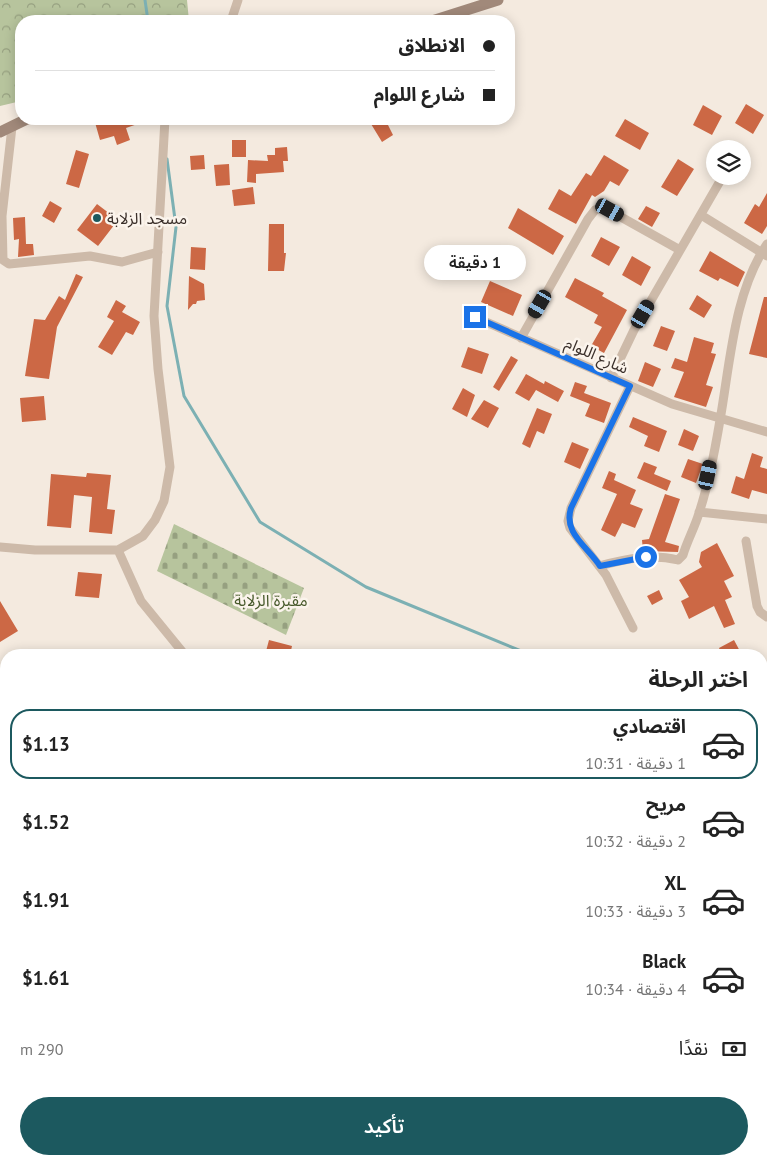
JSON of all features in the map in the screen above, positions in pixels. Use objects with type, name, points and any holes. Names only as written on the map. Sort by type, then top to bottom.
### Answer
[{"type":"main road","points":[[451,15],[498,0]]},
{"type":"main road","points":[[0,132],[16,125]]},
{"type":"street","points":[[233,15],[238,0]]},
{"type":"street","points":[[0,547],[35,550],[118,550],[143,536],[155,520],[164,502],[169,476],[166,424],[155,340],[165,125]]},
{"type":"street","points":[[12,127],[1,230],[2,258],[9,264],[90,256],[122,262],[158,252]]},
{"type":"street","points":[[611,378],[634,330],[718,185]]},
{"type":"street","points":[[521,338],[588,219],[596,210],[603,207],[680,250]]},
{"type":"street","points":[[701,215],[764,254]]},
{"type":"street","points":[[600,566],[636,557],[657,556],[680,559],[700,512],[720,420],[734,334],[741,306],[767,244]]},
{"type":"street","name":"شارع اللوام","points":[[475,317],[672,404],[720,420],[767,432]]},
{"type":"street","points":[[630,386],[571,508],[568,521],[573,533],[600,566],[633,628]]},
{"type":"street","points":[[700,512],[767,519]]},
{"type":"street","points":[[746,541],[758,606],[760,612],[767,617]]},
{"type":"street","points":[[118,550],[141,601],[180,649]]},
{"type":"green space","points":[[0,0],[187,0],[188,15],[15,15],[15,102],[0,106]]},
{"type":"green space","name":"مقبرة الزلابة","points":[[174,524],[304,588],[286,635],[157,571]]},
{"type":"building","points":[[746,104],[764,115],[753,134],[735,123]]},
{"type":"building","points":[[703,105],[722,116],[712,135],[693,125]]},
{"type":"building","points":[[625,119],[649,133],[640,150],[615,136]]},
{"type":"building","points":[[96,125],[135,125],[126,128],[130,140],[117,145],[114,136],[100,140]]},
{"type":"building","points":[[372,125],[388,125],[393,135],[382,142]]},
{"type":"building","points":[[232,140],[246,140],[246,157],[232,157]]},
{"type":"building","points":[[287,147],[288,161],[283,161],[284,172],[256,174],[256,183],[247,182],[248,160],[268,161],[267,155],[275,155],[275,148]]},
{"type":"building","points":[[76,150],[89,154],[79,188],[66,184]]},
{"type":"building","points":[[204,155],[205,169],[191,170],[190,156]]},
{"type":"building","points":[[604,155],[629,170],[619,186],[610,181],[604,191],[595,197],[592,195],[576,224],[548,209],[559,189],[571,196],[586,173],[591,176]]},
{"type":"building","points":[[678,159],[694,169],[677,196],[661,187]]},
{"type":"building","points":[[229,164],[230,185],[216,186],[214,165]]},
{"type":"building","points":[[253,187],[255,204],[234,206],[232,190]]},
{"type":"building","points":[[767,193],[767,226],[762,234],[744,223],[755,204],[759,207]]},
{"type":"building","points":[[50,201],[62,208],[54,223],[42,216]]},
{"type":"building","points":[[97,204],[118,220],[98,246],[77,230]]},
{"type":"building","points":[[646,206],[660,213],[652,227],[638,219]]},
{"type":"building","points":[[518,208],[564,236],[553,255],[508,228]]},
{"type":"building","points":[[25,217],[26,244],[33,244],[34,255],[18,257],[19,239],[14,240],[13,218]]},
{"type":"building","points":[[269,224],[284,224],[284,253],[286,253],[284,271],[268,271]]},
{"type":"building","points":[[601,237],[620,247],[609,266],[591,256]]},
{"type":"building","points":[[191,247],[206,248],[205,270],[190,269]]},
{"type":"building","points":[[710,251],[745,272],[738,287],[720,278],[718,281],[699,271]]},
{"type":"building","points":[[632,256],[651,267],[641,286],[622,275]]},
{"type":"building","points":[[76,274],[83,277],[57,327],[49,379],[25,376],[34,319],[45,320],[59,296],[65,300]]},
{"type":"building","points":[[189,276],[204,284],[205,300],[197,301],[188,310]]},
{"type":"building","points":[[575,278],[604,293],[602,296],[627,310],[604,353],[591,346],[602,327],[594,323],[598,315],[565,297]]},
{"type":"building","points":[[490,281],[522,295],[513,316],[481,302]]},
{"type":"building","points":[[697,295],[712,305],[704,318],[689,309]]},
{"type":"building","points":[[764,297],[767,297],[767,358],[749,354]]},
{"type":"building","points":[[116,300],[126,306],[122,312],[140,322],[133,335],[126,332],[112,355],[98,347],[114,321],[107,317]]},
{"type":"building","points":[[661,326],[675,331],[667,351],[653,346]]},
{"type":"building","points":[[694,337],[714,343],[711,353],[716,354],[706,385],[713,387],[706,407],[674,397],[684,372],[671,368],[675,358],[687,362]]},
{"type":"building","points":[[468,347],[489,354],[482,374],[461,367]]},
{"type":"building","points":[[511,356],[518,360],[499,391],[493,387]]},
{"type":"building","points":[[645,362],[661,369],[653,387],[638,381]]},
{"type":"building","points":[[526,374],[544,384],[545,381],[564,391],[558,402],[536,390],[529,401],[515,393]]},
{"type":"building","points":[[575,382],[587,386],[584,393],[611,403],[604,423],[585,416],[590,404],[570,396]]},
{"type":"building","points":[[463,388],[475,395],[467,417],[452,409]]},
{"type":"building","points":[[44,396],[46,420],[22,422],[20,398]]},
{"type":"building","points":[[484,400],[499,408],[488,428],[471,419]]},
{"type":"building","points":[[537,408],[552,414],[544,434],[537,431],[530,448],[522,444]]},
{"type":"building","points":[[633,417],[667,431],[659,452],[644,446],[648,436],[629,427]]},
{"type":"building","points":[[684,429],[699,436],[693,451],[678,445]]},
{"type":"building","points":[[572,442],[589,449],[580,469],[564,462]]},
{"type":"building","points":[[752,453],[763,457],[760,467],[767,469],[767,494],[752,490],[749,499],[731,493],[736,476],[744,479]]},
{"type":"building","points":[[688,459],[703,464],[696,483],[681,477]]},
{"type":"building","points":[[644,462],[657,467],[654,474],[671,481],[667,491],[637,478]]},
{"type":"building","points":[[609,471],[616,474],[614,480],[636,490],[630,504],[643,509],[635,528],[622,523],[615,537],[601,530],[617,494],[602,488]]},
{"type":"building","points":[[87,473],[111,475],[107,509],[115,510],[112,534],[89,532],[92,497],[74,495],[71,528],[47,526],[51,474],[86,477]]},
{"type":"building","points":[[665,494],[680,499],[665,542],[679,546],[678,552],[643,551],[642,540],[649,539]]},
{"type":"building","points":[[717,543],[734,576],[724,581],[732,597],[725,600],[735,624],[724,628],[714,606],[689,619],[681,601],[689,597],[679,580],[702,567],[699,562],[701,552]]},
{"type":"building","points":[[78,572],[102,574],[99,598],[75,596]]},
{"type":"building","points":[[659,590],[663,599],[652,605],[647,596]]},
{"type":"building","points":[[0,601],[18,631],[0,642]]},
{"type":"building","points":[[269,640],[292,646],[291,649],[267,649]]},
{"type":"building","points":[[734,640],[739,649],[719,649]]},
{"type":"waterway","points":[[145,0],[147,15]]},
{"type":"waterway","points":[[167,159],[176,227],[167,306],[184,396],[260,522],[366,587],[516,649]]},
{"type":"place","name":"مسجد الزلابة","points":[[97,218]]},
{"type":"route","points":[[475,317],[630,386],[571,508],[568,521],[573,533],[600,566],[625,559],[646,557]]}]
